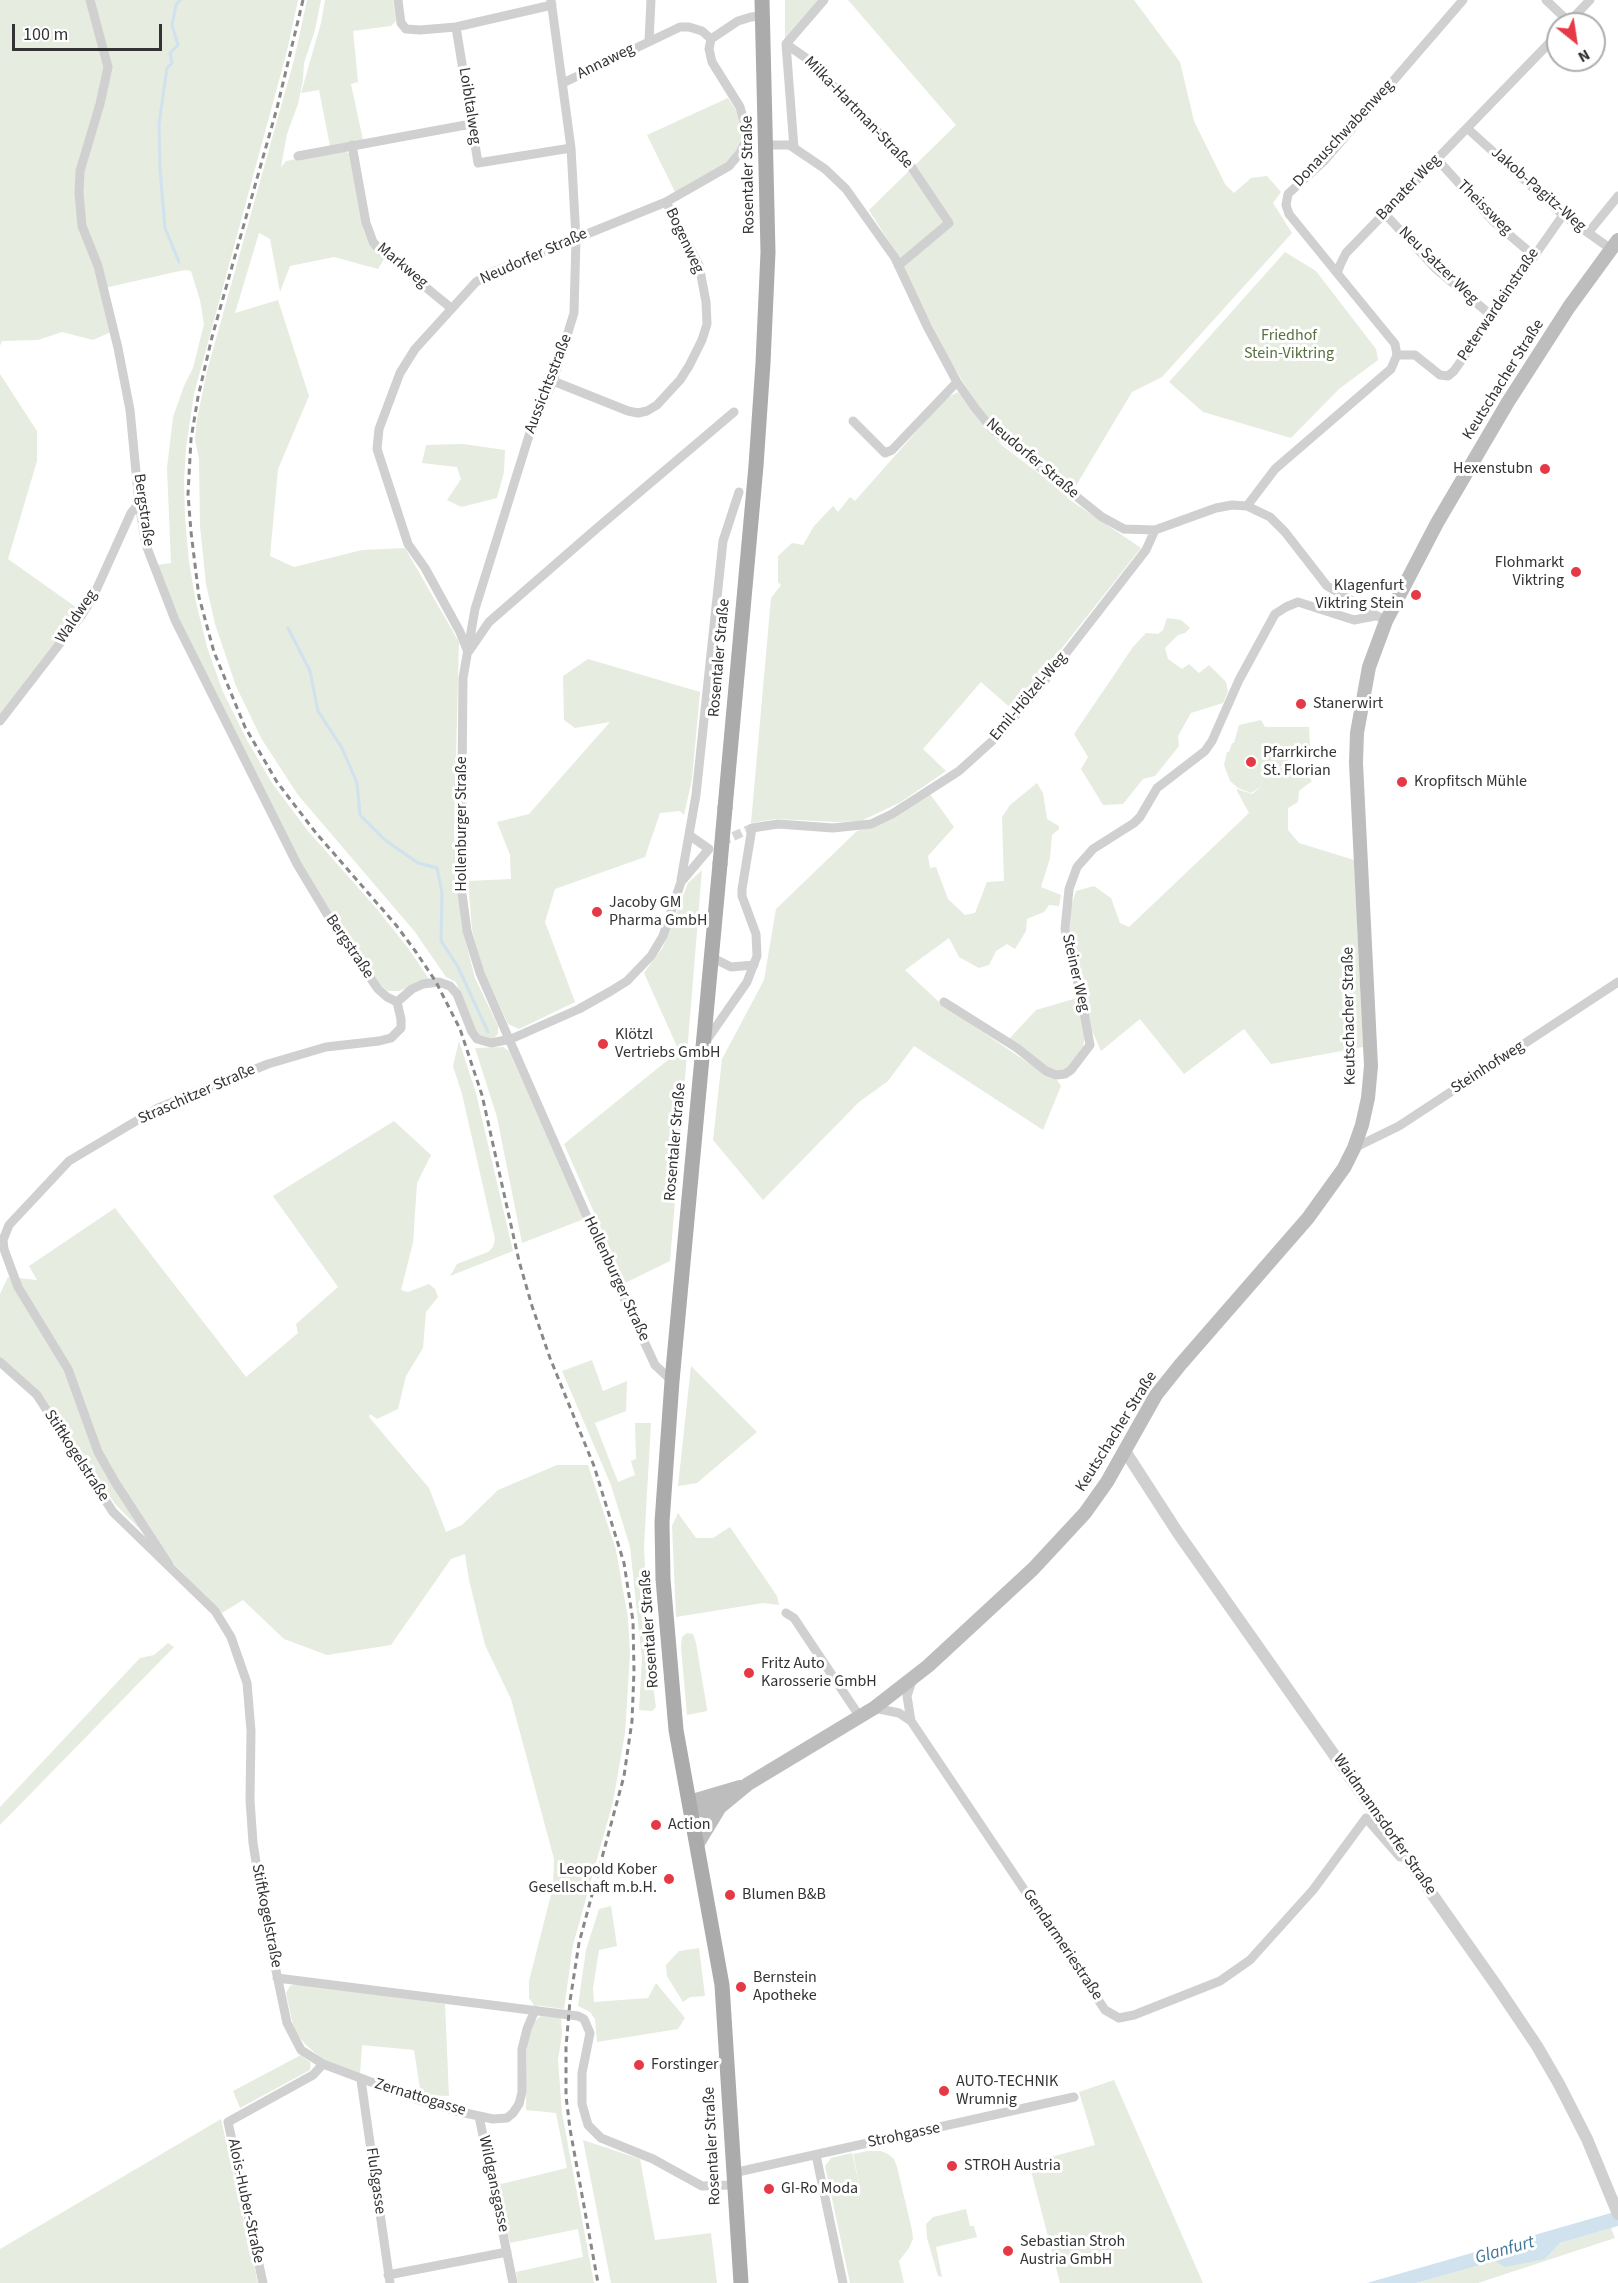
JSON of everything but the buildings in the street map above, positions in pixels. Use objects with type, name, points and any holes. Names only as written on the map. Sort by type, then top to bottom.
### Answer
[{"type":"main road","name":"Rosentaler Straße","points":[[741,2283],[722,1985],[676,1730],[663,1579],[662,1522],[672,1381],[756,466],[763,363],[768,252],[762,0]]},
{"type":"main road","name":"Keutschacher Straße","points":[[748,1784],[891,1696],[1033,1569],[1061,1541],[1107,1482],[1156,1395],[1308,1218],[1344,1168],[1354,1148],[1368,1098],[1371,1066],[1356,763],[1357,733],[1369,667],[1381,619],[1508,402],[1569,307],[1614,245]]},
{"type":"main road","points":[[689,1802],[748,1784]]},
{"type":"main road","points":[[697,1845],[720,1807],[748,1784]]},
{"type":"main road","points":[[689,1802],[697,1809],[705,1811],[720,1807]]},
{"type":"street","name":"Bergstraße","points":[[90,0],[108,67],[100,104],[80,171],[82,226],[98,266],[128,399],[139,503],[146,545],[175,620],[297,864],[336,928],[378,988],[387,997],[397,1002]]},
{"type":"street","points":[[398,0],[401,23],[406,28],[420,30],[456,27],[551,2]]},
{"type":"street","name":"Annaweg","points":[[649,41],[651,0]]},
{"type":"street","points":[[794,148],[786,44],[824,0]]},
{"type":"street","name":"Donauschwabenweg","points":[[1337,273],[1289,214],[1286,205],[1288,194],[1324,161],[1463,0]]},
{"type":"street","points":[[1546,0],[1557,12]]},
{"type":"street","points":[[1579,12],[1590,0]]},
{"type":"street","name":"Aussichtsstraße","points":[[468,653],[475,609],[505,507],[532,426],[553,381],[574,314],[576,238],[571,148],[551,2]]},
{"type":"street","points":[[711,39],[738,21],[762,16]]},
{"type":"street","name":"Loibltalweg","points":[[456,27],[478,163],[571,148]]},
{"type":"street","name":"Annaweg","points":[[563,83],[680,27],[702,31],[711,39]]},
{"type":"street","name":"Neudorfer Straße","points":[[468,653],[445,604],[408,543],[377,449],[379,429],[400,373],[415,349],[476,282],[493,272],[666,202],[729,166],[740,153],[746,140],[746,128],[740,107],[712,62],[709,49],[711,39]]},
{"type":"street","name":"Milka-Hartman-Straße","points":[[786,44],[806,58],[910,165],[949,224],[899,265]]},
{"type":"street","name":"Banater Weg","points":[[1337,273],[1346,253],[1546,47]]},
{"type":"street","points":[[298,156],[471,124]]},
{"type":"street","name":"Jakob-Pagitz-Weg","points":[[1468,129],[1563,215],[1588,234],[1614,245]]},
{"type":"street","name":"Markweg","points":[[352,145],[366,223],[373,242],[452,308]]},
{"type":"street","name":"Neudorfer Straße","points":[[767,145],[789,145],[825,169],[846,189],[899,265],[927,326],[957,381],[992,429],[1102,517],[1125,529],[1155,530]]},
{"type":"street","name":"Theissweg","points":[[1437,159],[1493,220],[1533,255]]},
{"type":"street","points":[[1588,234],[1618,196]]},
{"type":"street","name":"Bogenweg","points":[[553,381],[638,413],[657,405],[680,380],[689,366],[702,340],[706,324],[706,302],[699,265],[666,202]]},
{"type":"street","name":"Neu Satzer Weg","points":[[1385,214],[1435,268],[1492,316]]},
{"type":"street","name":"Peterwardeinstraße","points":[[1397,355],[1415,356],[1440,375],[1448,376],[1454,371],[1563,215]]},
{"type":"street","points":[[1247,506],[1275,469],[1391,369],[1397,355],[1395,344],[1337,273]]},
{"type":"street","points":[[853,421],[885,453],[892,450],[957,381]]},
{"type":"street","name":"Hollenburger Straße","points":[[672,1381],[655,1365],[595,1235],[511,1039],[480,973],[467,931],[461,886],[463,678],[468,653],[489,622],[734,412]]},
{"type":"street","points":[[397,1002],[412,989],[423,984],[439,982],[450,986],[457,993],[472,1032],[477,1039],[490,1043],[511,1039],[590,1003],[619,986],[651,956],[663,936],[681,882],[696,795],[723,542],[739,492]]},
{"type":"street","name":"Waldweg","points":[[0,721],[81,616],[93,597],[131,513],[139,503]]},
{"type":"street","points":[[1155,530],[1216,508],[1232,505],[1247,506],[1270,517],[1285,532],[1327,586],[1381,619]]},
{"type":"street","name":"Emil-Hölzel-Weg","points":[[702,1047],[747,982],[754,965],[758,945],[742,896],[752,828],[778,824],[833,828],[871,824],[892,814],[958,771],[1000,734],[1042,684],[1146,550],[1155,530]]},
{"type":"street","name":"Steiner Weg","points":[[944,1002],[1017,1048],[1046,1071],[1056,1075],[1065,1074],[1071,1070],[1090,1045],[1065,929],[1069,889],[1077,867],[1093,849],[1134,823],[1157,788],[1208,746],[1239,680],[1275,614],[1298,602],[1354,620],[1381,619]]},
{"type":"street","points":[[681,882],[709,849],[689,835]]},
{"type":"street","points":[[711,957],[731,967],[754,965]]},
{"type":"street","name":"Steinhofweg","points":[[1354,1148],[1399,1126],[1618,982]]},
{"type":"street","name":"Straschitzer Straße","points":[[9,1225],[69,1161],[158,1108],[268,1064],[326,1047],[391,1038],[400,1028],[401,1019],[397,1002]]},
{"type":"street","points":[[0,1230],[9,1225]]},
{"type":"street","points":[[9,1225],[2,1247],[18,1287],[68,1369],[98,1452],[169,1565]]},
{"type":"street","name":"Stiftkogelstraße","points":[[0,1362],[36,1395],[112,1512],[214,1611],[231,1637],[247,1683],[251,1731],[250,1800],[253,1843],[278,1978],[578,2016],[587,2024],[590,2033],[582,2073],[582,2104],[588,2126],[609,2142],[653,2159],[702,2186],[733,2179]]},
{"type":"street","name":"Waidmannsdorfer Straße","points":[[1125,1451],[1178,1533],[1496,1985],[1554,2074],[1587,2139],[1616,2208]]},
{"type":"street","points":[[786,1613],[794,1618],[860,1717]]},
{"type":"street","points":[[874,1708],[906,1716],[907,1696],[913,1678]]},
{"type":"street","name":"Gendarmeriestraße","points":[[891,1696],[899,1698],[906,1716],[1105,2010],[1119,2018],[1134,2015],[1212,1985],[1250,1960],[1313,1890],[1366,1818],[1431,1893]]},
{"type":"street","name":"Zernattogasse","points":[[278,1978],[287,2023],[294,2038],[302,2050],[323,2064],[361,2080],[447,2109],[493,2119],[507,2118],[519,2104],[522,2092],[524,2041],[535,2010]]},
{"type":"street","name":"Alois-Huber-Straße","points":[[263,2283],[228,2122],[313,2074],[323,2064]]},
{"type":"street","name":"Flußgasse","points":[[361,2080],[389,2279]]},
{"type":"street","name":"Strohgasse","points":[[733,2179],[816,2155],[1074,2097]]},
{"type":"street","name":"Wildgansgasse","points":[[479,2116],[513,2283]]},
{"type":"street","points":[[816,2155],[843,2283]]},
{"type":"street","name":"Wildgansgasse","points":[[389,2279],[507,2252]]},
{"type":"green space","points":[[0,0],[298,0],[287,51],[194,394],[184,481],[189,562],[207,647],[223,692],[248,742],[272,783],[308,831],[376,908],[429,979],[399,991],[388,991],[378,983],[342,931],[302,866],[179,619],[156,565],[171,563],[167,468],[173,417],[193,368],[204,324],[200,300],[191,271],[184,270],[100,289],[111,332],[93,340],[62,332],[38,340],[2,341],[0,346]]},
{"type":"green space","points":[[307,0],[321,0],[315,30],[304,63],[298,104],[287,134],[281,167],[286,161],[343,150],[350,154],[363,229],[369,244],[384,259],[378,269],[334,257],[290,266],[280,292],[270,239],[259,233],[235,313],[278,300],[309,396],[278,469],[270,556],[294,567],[362,550],[405,548],[459,642],[454,833],[457,885],[462,928],[475,978],[498,1026],[498,1034],[494,1038],[487,1039],[477,1034],[456,982],[446,977],[415,932],[298,795],[261,738],[236,686],[215,624],[206,584],[200,526],[199,459],[195,439],[197,419],[207,371],[294,60]]},
{"type":"green space","points":[[325,0],[393,0],[396,21],[391,26],[353,31],[358,82],[351,84],[363,140],[330,146],[319,90],[301,93],[321,23]]},
{"type":"green space","points":[[785,0],[820,0],[785,40]]},
{"type":"green space","points":[[848,0],[1134,0],[1180,62],[1194,121],[1225,184],[1234,193],[1251,178],[1267,176],[1281,192],[1273,203],[1292,233],[1162,377],[1132,392],[1074,489],[994,426],[980,409],[949,359],[893,248],[869,210],[956,125]]},
{"type":"green space","points":[[728,98],[740,116],[743,132],[737,150],[727,162],[675,192],[647,135]]},
{"type":"green space","name":"Friedhof Stein-Viktring","points":[[1285,252],[1316,271],[1376,349],[1378,360],[1339,389],[1291,438],[1203,412],[1169,382]]},
{"type":"green space","points":[[0,374],[37,431],[37,461],[8,559],[80,610],[0,714]]},
{"type":"green space","points":[[958,392],[985,428],[1003,446],[1070,500],[1141,548],[1013,710],[981,682],[923,749],[946,771],[901,802],[861,821],[775,819],[751,823],[771,598],[781,585],[778,582],[778,556],[792,543],[803,545],[814,526],[833,506],[838,512],[850,497],[855,501],[946,398]]},
{"type":"green space","points":[[463,444],[505,450],[504,472],[497,498],[461,507],[447,500],[461,479],[457,467],[422,463],[426,445]]},
{"type":"green space","points":[[1167,618],[1181,620],[1190,628],[1178,635],[1165,648],[1168,659],[1182,669],[1189,664],[1199,673],[1209,665],[1226,682],[1228,692],[1223,703],[1191,713],[1178,736],[1179,746],[1155,776],[1143,779],[1123,804],[1103,805],[1081,769],[1088,757],[1074,734],[1133,647],[1146,633],[1158,634],[1163,630]]},
{"type":"green space","points":[[588,659],[700,692],[692,779],[684,815],[680,811],[660,813],[645,857],[555,889],[545,922],[575,1002],[519,1029],[508,1024],[484,973],[472,930],[468,881],[511,879],[510,855],[497,822],[529,814],[610,722],[575,728],[564,720],[563,676]]},
{"type":"green space","points":[[1261,720],[1265,727],[1309,727],[1310,747],[1285,762],[1268,781],[1286,763],[1297,763],[1312,781],[1299,791],[1298,802],[1288,808],[1288,830],[1299,843],[1354,860],[1363,1047],[1271,1064],[1244,1029],[1184,1074],[1140,1019],[1101,1051],[1089,1024],[1083,984],[1070,929],[1071,906],[1076,891],[1094,886],[1111,898],[1120,923],[1129,927],[1249,813],[1237,789],[1252,794],[1262,786],[1251,793],[1238,788],[1230,781],[1224,765],[1239,725]]},
{"type":"green space","points":[[1037,783],[1043,793],[1047,819],[1059,826],[1059,829],[1052,835],[1050,858],[1041,887],[1061,895],[1059,906],[1049,905],[1044,912],[1027,919],[1026,931],[1015,949],[1007,944],[996,951],[989,965],[979,968],[959,957],[949,938],[905,970],[940,1003],[1049,1077],[1057,1080],[1061,1086],[1043,1130],[914,1046],[888,1081],[859,1102],[763,1200],[713,1140],[722,1059],[764,980],[776,909],[857,831],[875,826],[930,794],[954,827],[928,856],[930,868],[936,867],[948,899],[965,915],[975,913],[987,882],[1004,881],[1002,817],[1010,805]]},
{"type":"green space","points":[[702,870],[670,1261],[625,1283],[564,1144],[679,1051],[644,973],[663,947],[688,883]]},
{"type":"green space","points":[[1077,998],[1085,1035],[1083,1047],[1069,1067],[1060,1072],[1048,1068],[1009,1039],[1036,1010]]},
{"type":"green space","points":[[459,1041],[476,1093],[513,1251],[450,1276],[457,1264],[488,1252],[493,1247],[495,1239],[462,1094],[453,1066]]},
{"type":"green space","points":[[503,1047],[509,1051],[584,1219],[522,1243],[497,1117],[475,1048]]},
{"type":"green space","points":[[394,1121],[431,1155],[417,1183],[413,1243],[401,1290],[408,1292],[429,1284],[435,1289],[438,1297],[426,1312],[423,1348],[406,1376],[398,1409],[377,1419],[370,1414],[369,1417],[429,1488],[446,1532],[462,1525],[498,1490],[557,1465],[588,1465],[616,1550],[628,1618],[630,1654],[625,1733],[613,1802],[573,1945],[564,2009],[534,2005],[529,1998],[529,1981],[553,1887],[554,1859],[511,1699],[485,1645],[465,1554],[451,1559],[391,1645],[327,1655],[284,1639],[243,1600],[222,1613],[115,1504],[42,1394],[0,1358],[0,1294],[8,1277],[37,1280],[29,1266],[115,1208],[246,1377],[298,1333],[296,1324],[338,1287],[273,1196]]},
{"type":"green space","points":[[592,1360],[603,1391],[627,1381],[626,1411],[595,1423],[618,1482],[635,1475],[631,1461],[636,1459],[635,1423],[651,1423],[644,1546],[649,1660],[656,1707],[652,1711],[639,1710],[642,1659],[630,1547],[611,1485],[562,1371]]},
{"type":"green space","points":[[691,1366],[757,1432],[697,1483],[678,1486]]},
{"type":"green space","points":[[678,1513],[696,1538],[713,1538],[730,1527],[777,1596],[779,1605],[763,1603],[676,1617],[672,1526]]},
{"type":"green space","points":[[687,1633],[693,1634],[696,1643],[707,1711],[687,1715],[681,1647],[682,1637]]},
{"type":"green space","points":[[168,1643],[174,1647],[0,1825],[0,1807],[140,1658],[154,1655]]},
{"type":"green space","points":[[611,1906],[617,1946],[599,1950],[593,1988],[594,2002],[648,1998],[656,1983],[685,2018],[678,2029],[597,2042],[595,2019],[590,2012],[578,2006],[586,1950],[599,1909]]},
{"type":"green space","points":[[699,1948],[705,1996],[690,1997],[683,2002],[667,1976],[666,1965],[679,1951]]},
{"type":"green space","points":[[298,1984],[445,2004],[449,2096],[421,2095],[414,2050],[362,2045],[360,2075],[323,2060],[305,2044],[294,2030],[286,1993],[290,1986]]},
{"type":"green space","points":[[541,2016],[561,2017],[562,2034],[558,2060],[562,2113],[594,2283],[518,2283],[516,2272],[583,2257],[578,2229],[510,2243],[497,2185],[567,2168],[556,2113],[526,2110],[527,2045],[531,2028]]},
{"type":"green space","points":[[301,2055],[311,2063],[310,2070],[240,2108],[233,2091]]},
{"type":"green space","points":[[1114,2080],[1203,2283],[1060,2283],[1029,2163],[1095,2145],[1079,2092]]},
{"type":"green space","points":[[221,2119],[258,2283],[0,2283],[0,2249]]},
{"type":"green space","points":[[583,2140],[640,2159],[655,2240],[711,2233],[717,2283],[611,2283]]},
{"type":"green space","points":[[881,2151],[888,2154],[894,2159],[897,2167],[913,2239],[899,2261],[904,2283],[850,2283],[825,2166],[831,2158],[852,2153],[864,2206],[853,2154]]},
{"type":"green space","points":[[966,2209],[970,2226],[974,2226],[977,2237],[936,2247],[942,2277],[938,2276],[927,2238],[926,2224],[933,2217]]},
{"type":"green space","points":[[1611,2228],[1615,2238],[1478,2283],[1416,2283],[1495,2261],[1545,2259],[1560,2243]]},
{"type":"water","name":"Glanfurt","points":[[1618,2211],[1618,2226],[1560,2243],[1545,2259],[1505,2267],[1495,2261],[1416,2283],[1367,2283]]},
{"type":"waterway","points":[[179,262],[165,228],[159,124],[167,68],[172,63],[170,53],[178,45],[172,25],[176,5],[180,0]]},
{"type":"waterway","points":[[288,628],[310,671],[318,711],[342,748],[357,783],[360,815],[385,840],[418,863],[437,868],[442,893],[441,941],[457,965],[488,1032]]},
{"type":"tunnel","points":[[721,842],[752,828]]},
{"type":"railway","points":[[303,0],[277,108],[212,337],[198,397],[191,439],[188,494],[199,597],[214,652],[245,727],[277,782],[316,833],[396,925],[436,982],[460,1029],[482,1095],[519,1261],[532,1306],[550,1358],[594,1466],[624,1563],[633,1621],[632,1721],[624,1776],[579,1943],[566,2047],[566,2096],[570,2129],[598,2283]]},
{"type":"place","name":"Hexenstubn","points":[[1545,469]]},
{"type":"place","name":"Flohmarkt Viktring","points":[[1576,572]]},
{"type":"place","name":"Klagenfurt Viktring Stein","points":[[1416,595]]},
{"type":"place","name":"Stanerwirt","points":[[1301,704]]},
{"type":"place","name":"Pfarrkirche St. Florian","points":[[1251,762]]},
{"type":"place","name":"Kropfitsch Mühle","points":[[1402,782]]},
{"type":"place","name":"Jacoby GM Pharma GmbH","points":[[597,912]]},
{"type":"place","name":"Klötzl Vertriebs GmbH","points":[[603,1044]]},
{"type":"place","name":"Fritz Auto Karosserie GmbH","points":[[749,1673]]},
{"type":"place","name":"Action","points":[[656,1825]]},
{"type":"place","name":"Leopold Kober Gesellschaft m.b.H.","points":[[669,1879]]},
{"type":"place","name":"Blumen B&B","points":[[730,1895]]},
{"type":"place","name":"Bernstein Apotheke","points":[[741,1987]]},
{"type":"place","name":"Forstinger","points":[[639,2065]]},
{"type":"place","name":"AUTO-TECHNIK Wrumnig","points":[[944,2091]]},
{"type":"place","name":"STROH Austria","points":[[952,2166]]},
{"type":"place","name":"GI-Ro Moda","points":[[769,2189]]},
{"type":"place","name":"Sebastian Stroh Austria GmbH","points":[[1008,2251]]}]
